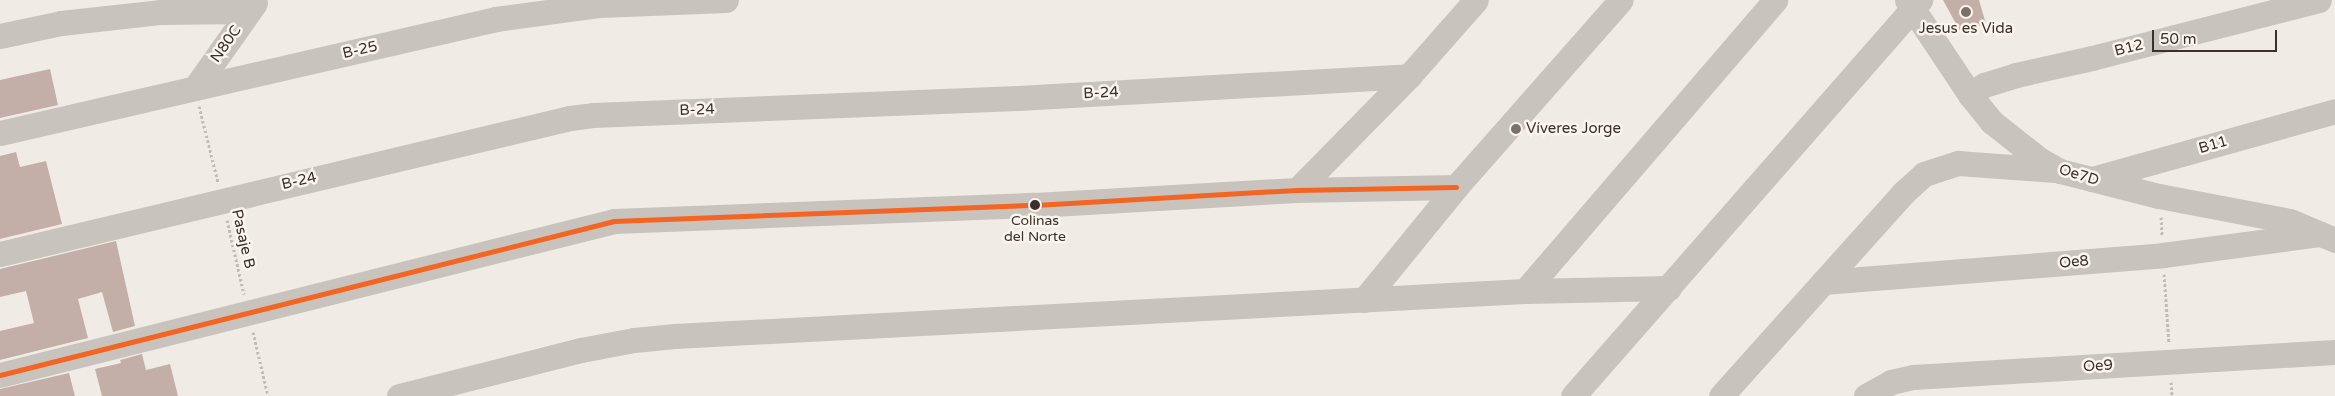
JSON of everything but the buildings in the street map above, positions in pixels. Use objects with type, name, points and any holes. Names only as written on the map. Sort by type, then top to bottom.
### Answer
[{"type":"street","name":"B-25","points":[[0,133],[496,19],[600,5],[726,0]]},
{"type":"street","points":[[1297,190],[1409,76],[1476,0]]},
{"type":"street","points":[[1364,300],[1456,187],[1621,0]]},
{"type":"street","points":[[1525,291],[1775,0]]},
{"type":"street","name":"B12","points":[[1970,94],[1984,85],[2016,74],[2092,58],[2319,0]]},
{"type":"street","points":[[1573,396],[1669,288],[1914,3]]},
{"type":"street","name":"Oe7D","points":[[1914,3],[1970,94],[1992,122],[2040,160],[2060,171],[2160,196],[2290,221],[2329,237]]},
{"type":"street","name":"N80C","points":[[195,88],[253,6]]},
{"type":"street","points":[[0,36],[61,22],[253,6]]},
{"type":"street","name":"B-24","points":[[0,254],[570,118],[593,115],[1018,98],[1409,76]]},
{"type":"street","name":"B11","points":[[2092,179],[2335,111]]},
{"type":"street","points":[[1721,396],[1904,193],[1924,174],[1958,162],[2060,171]]},
{"type":"street","points":[[0,375],[248,311],[614,221],[1027,205],[1297,190],[1456,187]]},
{"type":"street","name":"Oe8","points":[[1823,282],[2163,255],[2329,237]]},
{"type":"street","points":[[399,396],[581,350],[634,340],[675,336],[1525,291],[1669,288]]},
{"type":"street","name":"Oe9","points":[[1866,396],[1890,382],[1913,376],[2335,352]]},
{"type":"path","name":"Pasaje B","points":[[195,88],[268,396]]},
{"type":"path","points":[[2160,196],[2172,396]]},
{"type":"transit line","points":[[0,375],[614,221],[1035,205],[1297,190],[1456,187]]},
{"type":"place","name":"Jesus es Vida","points":[[1966,12]]},
{"type":"place","name":"Víveres Jorge","points":[[1516,129]]},
{"type":"place","name":"Colinas del Norte","points":[[1035,205]]}]
